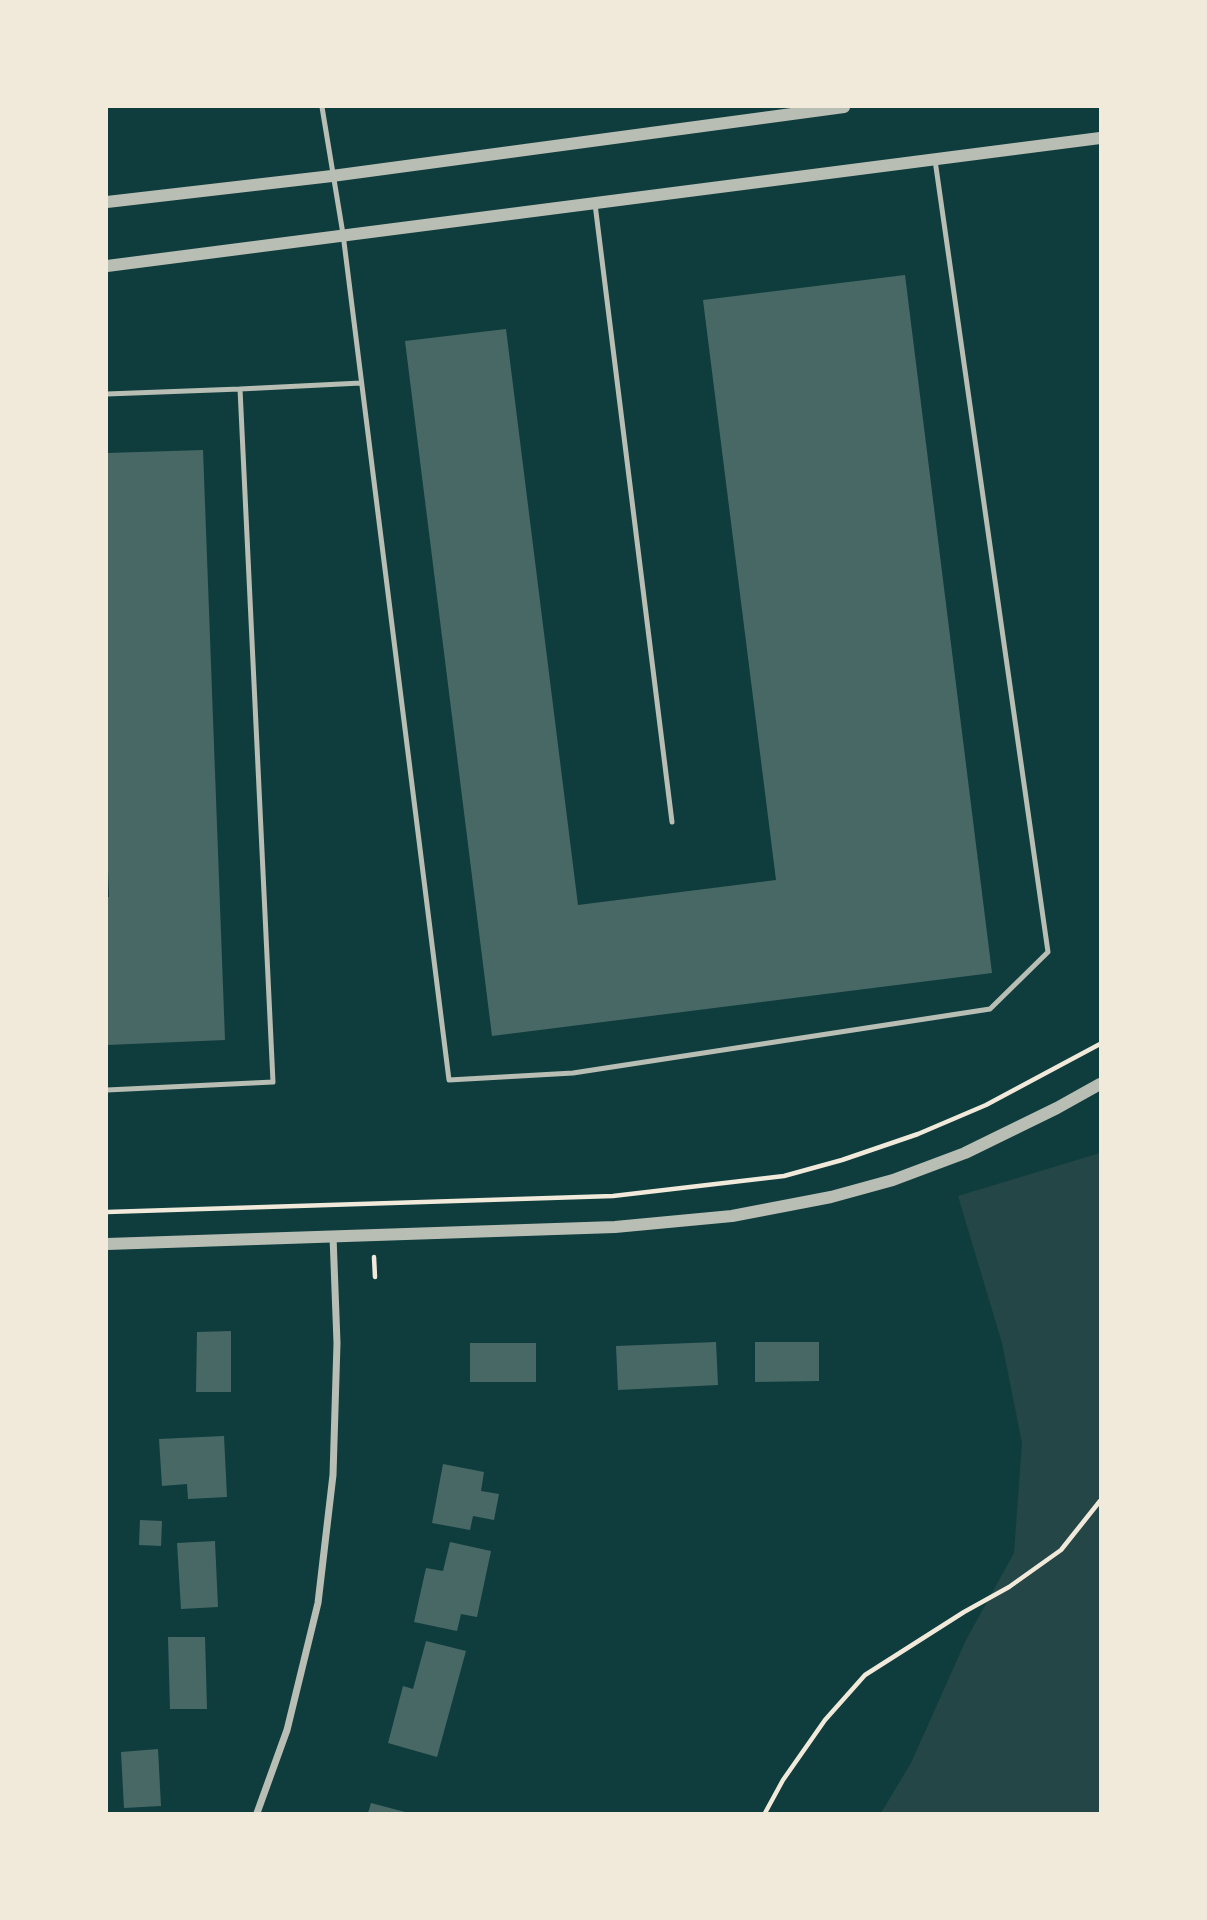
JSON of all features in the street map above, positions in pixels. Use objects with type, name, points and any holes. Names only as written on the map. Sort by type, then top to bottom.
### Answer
[{"type":"street","points":[[107,201],[332,176],[844,107]]},
{"type":"street","points":[[107,266],[1100,138]]},
{"type":"street","points":[[107,1244],[615,1227],[732,1216],[831,1197],[893,1180],[965,1153],[1100,1084]]},
{"type":"street","points":[[257,1813],[287,1730],[318,1603],[333,1475],[337,1343],[333,1236]]},
{"type":"lane","points":[[322,107],[343,234],[449,1080],[573,1073],[990,1009],[1048,952],[935,160]]},
{"type":"lane","points":[[595,204],[672,822]]},
{"type":"lane","points":[[107,394],[361,383]]},
{"type":"lane","points":[[107,1090],[273,1082],[240,389]]},
{"type":"path","points":[[107,1212],[612,1196],[784,1176],[919,1134],[986,1105],[1100,1044]]},
{"type":"path","points":[[765,1813],[783,1780],[825,1720],[865,1675],[954,1618],[1009,1587],[1061,1549],[1100,1501]]},
{"type":"shaded area","points":[[1100,1153],[1100,1813],[881,1813],[911,1763],[966,1640],[1014,1553],[1022,1443],[1002,1343],[958,1196]]},
{"type":"building","points":[[905,275],[992,973],[492,1036],[405,341],[506,329],[578,905],[776,880],[703,300]]},
{"type":"building","points":[[203,450],[225,1040],[107,1045],[107,453]]},
{"type":"building","points":[[231,1331],[231,1392],[196,1392],[197,1332]]},
{"type":"building","points":[[716,1342],[718,1385],[618,1390],[616,1346]]},
{"type":"building","points":[[755,1342],[819,1342],[819,1381],[755,1382]]},
{"type":"building","points":[[470,1343],[536,1343],[536,1382],[470,1382]]},
{"type":"building","points":[[224,1436],[227,1497],[188,1499],[187,1484],[162,1486],[159,1439]]},
{"type":"building","points":[[443,1464],[484,1472],[481,1491],[499,1494],[494,1520],[473,1516],[470,1530],[432,1523]]},
{"type":"building","points":[[140,1520],[162,1521],[161,1546],[139,1545]]},
{"type":"building","points":[[215,1541],[218,1607],[181,1609],[177,1543]]},
{"type":"building","points":[[450,1542],[491,1551],[477,1617],[461,1614],[457,1631],[414,1622],[426,1568],[443,1571]]},
{"type":"building","points":[[168,1637],[205,1637],[207,1709],[170,1709]]},
{"type":"building","points":[[426,1641],[466,1651],[437,1757],[388,1743],[403,1686],[413,1689]]},
{"type":"building","points":[[158,1749],[161,1806],[124,1808],[121,1752]]},
{"type":"building","points":[[371,1803],[405,1812],[405,1813],[368,1813]]}]
